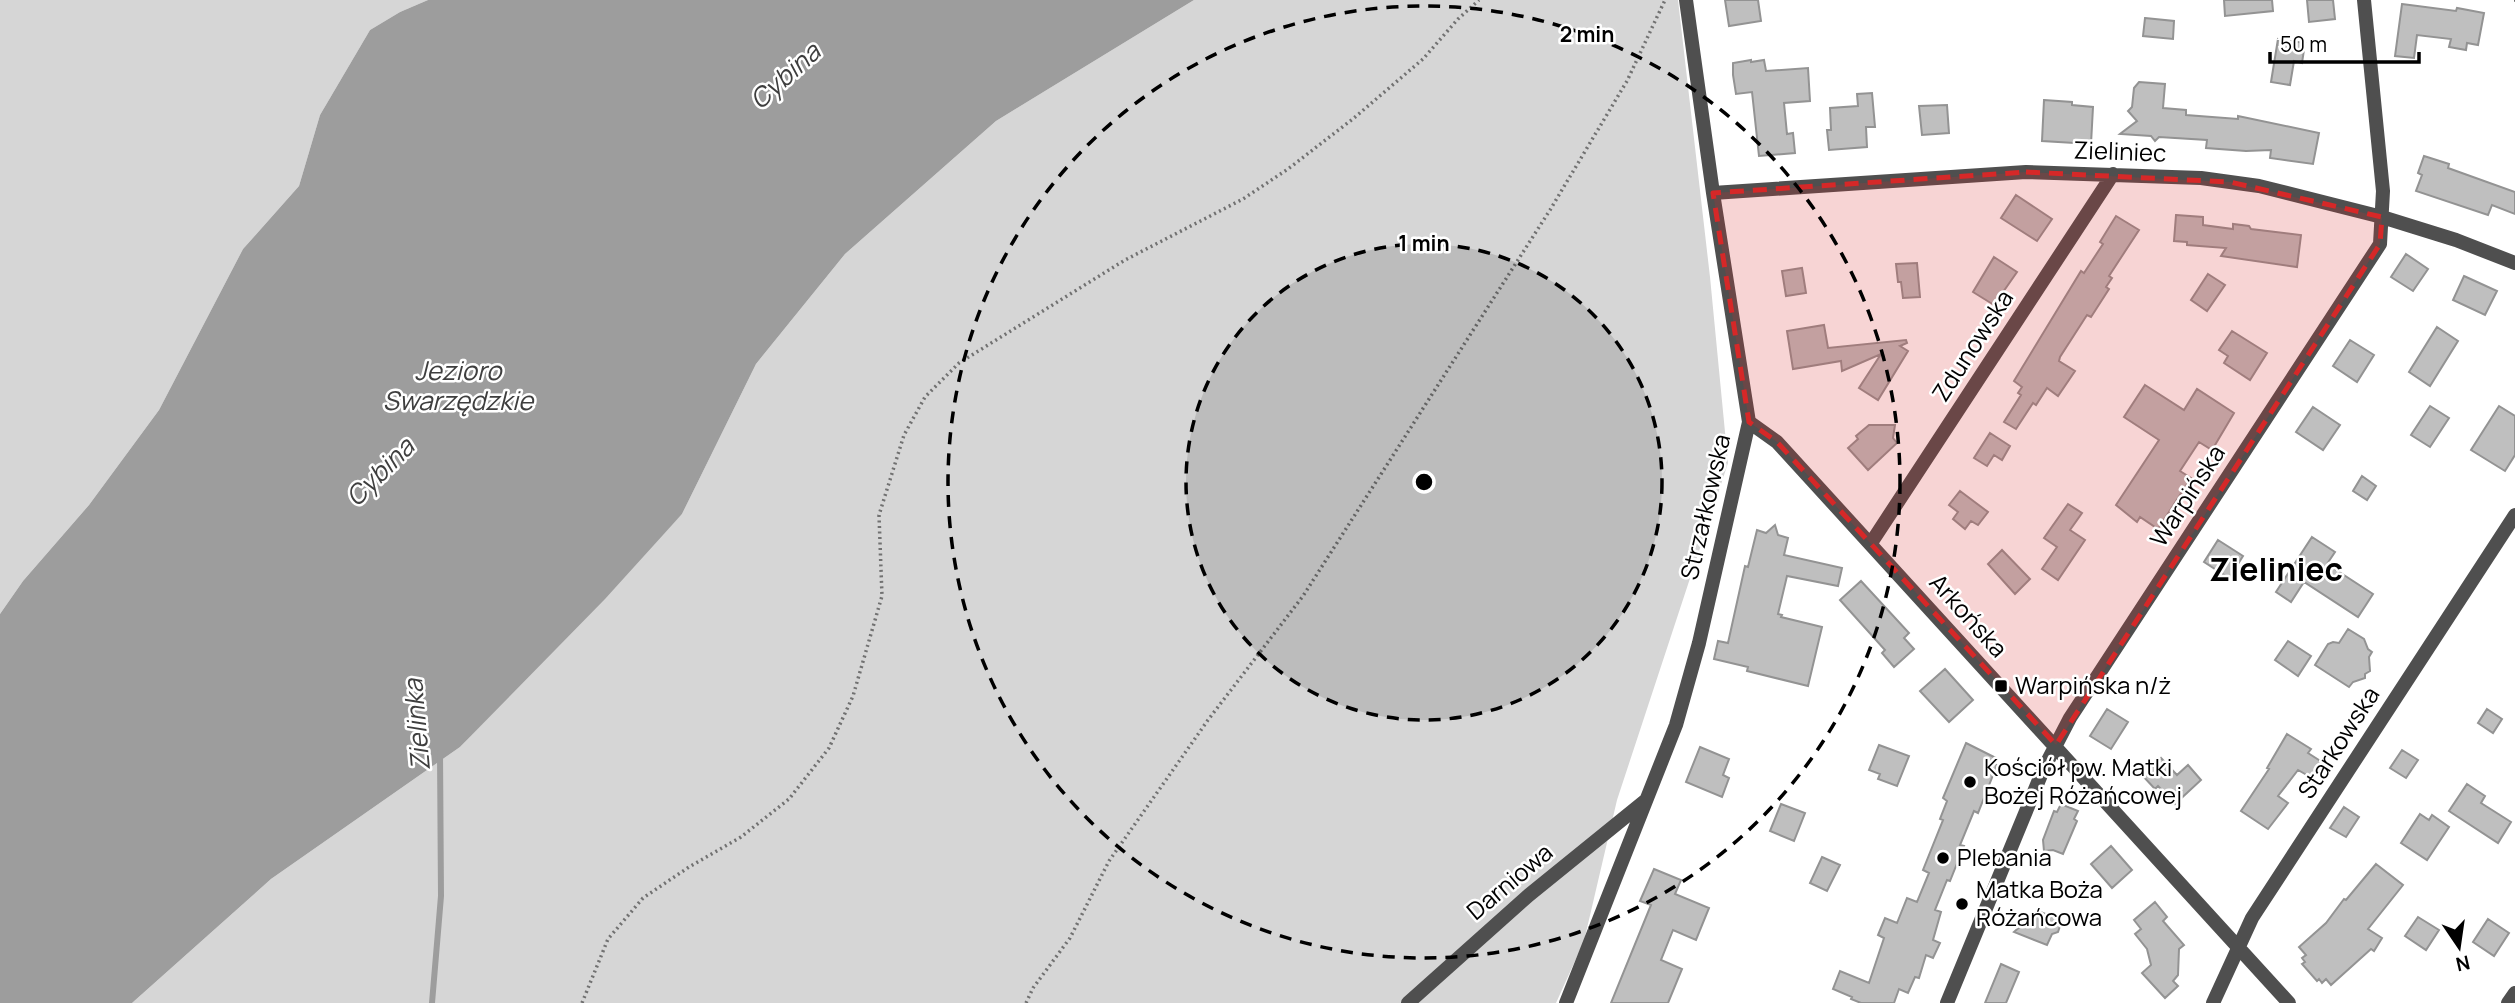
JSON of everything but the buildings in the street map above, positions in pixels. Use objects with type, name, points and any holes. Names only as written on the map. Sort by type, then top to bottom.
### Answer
[{"type":"street","name":"Strzałkowska","points":[[1566,1003],[1676,725],[1699,643],[1749,422],[1686,0]]},
{"type":"street","name":"Warpińska","points":[[1947,1003],[2043,770],[2070,718],[2380,244],[2383,191],[2364,0]]},
{"type":"street","name":"Zieliniec","points":[[1713,193],[2026,172],[2230,181],[2382,217],[2456,240],[2515,263]]},
{"type":"street","name":"Zdunowska","points":[[1871,543],[2113,174]]},
{"type":"street","name":"Arkońska","points":[[1749,422],[1777,442],[1871,543],[2289,1003]]},
{"type":"street","name":"Starkowska","points":[[2213,1003],[2252,918],[2515,515]]},
{"type":"street","name":"Darniowa","points":[[1408,1003],[1529,895],[1646,800]]},
{"type":"street","points":[[2508,1003],[2515,993]]},
{"type":"path","points":[[582,1003],[608,939],[643,898],[741,837],[789,799],[829,748],[853,695],[882,596],[879,515],[904,435],[925,397],[959,363],[970,356],[1125,260],[1243,199],[1287,169],[1354,118],[1423,59],[1458,19],[1479,0]]},
{"type":"path","points":[[1026,1003],[1033,988],[1070,938],[1109,860],[1209,720],[1303,596],[1543,222],[1627,81],[1665,0]]},
{"type":"highlighted area","points":[[2026,172],[2230,182],[2382,217],[2380,244],[2056,745],[1777,442],[1749,422],[1713,193]]},
{"type":"shaded area","points":[[0,0],[428,0],[400,12],[370,30],[320,115],[299,186],[243,249],[159,410],[89,505],[23,581],[0,614]]},
{"type":"shaded area","points":[[1194,0],[1678,0],[1728,463],[1617,800],[1584,941],[1556,1003],[132,1003],[271,879],[460,747],[682,514],[756,364],[845,254],[996,121]]},
{"type":"water","name":"Jezioro Swarzędzkie","points":[[428,0],[1194,0],[996,121],[845,254],[756,364],[682,514],[605,599],[460,747],[271,879],[132,1003],[0,1003],[0,614],[23,581],[89,505],[159,410],[243,249],[299,186],[320,115],[370,30],[400,12]]},
{"type":"waterway","name":"Zielinka","points":[[432,1003],[441,896],[440,753]]},
{"type":"place","name":"Warpińska n/ż","points":[[2001,686]]},
{"type":"place","name":"Kościół pw. Matki Bożej Różańcowej","points":[[1970,782]]},
{"type":"place","name":"Plebania","points":[[1943,858]]},
{"type":"place","name":"Matka Boża Różańcowa","points":[[1962,904]]},
{"type":"district","name":"Zieliniec","points":[[2276,570]]},
{"type":"water label","name":"Cybina","points":[[785,76]]},
{"type":"water label","name":"Cybina","points":[[380,472]]}]
